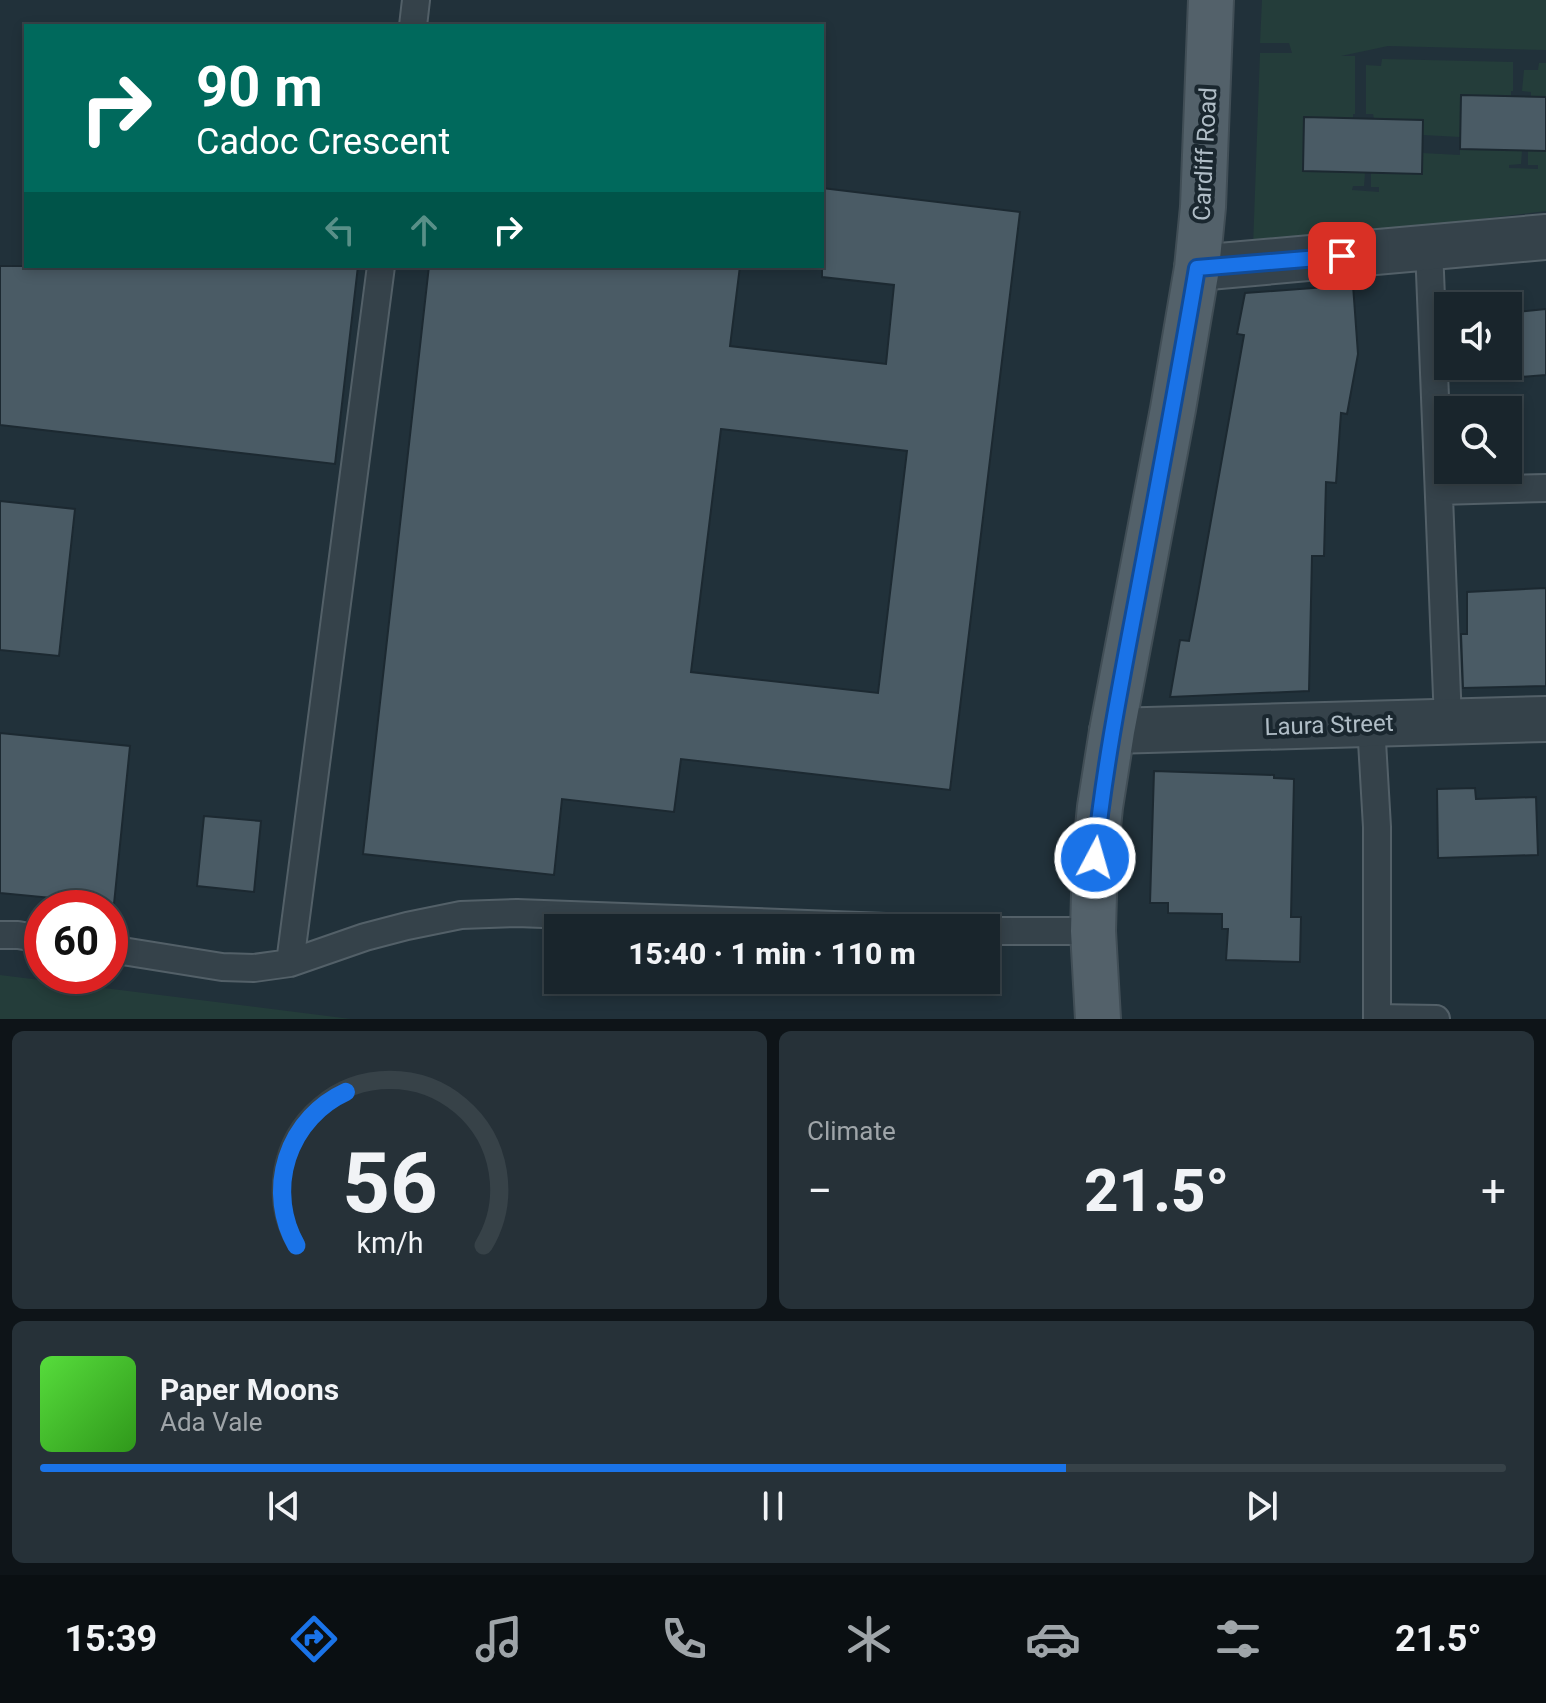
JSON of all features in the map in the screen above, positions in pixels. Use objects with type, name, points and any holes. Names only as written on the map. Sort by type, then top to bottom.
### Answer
[{"type":"main road","name":"Cardiff Road","points":[[1098,1019],[1093,931],[1100,807],[1197,268],[1203,207],[1211,0]]},
{"type":"street","points":[[1197,268],[1546,237]]},
{"type":"street","name":"Laura Street","points":[[1112,731],[1546,719]]},
{"type":"lane","points":[[413,24],[416,0]]},
{"type":"lane","points":[[1429,248],[1448,721]]},
{"type":"lane","points":[[290,963],[381,268]]},
{"type":"lane","points":[[1439,491],[1546,488]]},
{"type":"lane","points":[[1371,724],[1377,827],[1377,1018],[1436,1019]]},
{"type":"lane","points":[[128,952],[222,967],[254,968],[290,963],[365,937],[461,915],[544,914]]},
{"type":"lane","points":[[1000,931],[1093,931]]},
{"type":"lane","points":[[0,935],[24,936]]},
{"type":"green space","points":[[1262,0],[1546,0],[1546,50],[1388,46],[1341,56],[1355,56],[1355,114],[1353,118],[1305,117],[1303,170],[1365,173],[1364,186],[1353,186],[1352,190],[1379,192],[1379,187],[1371,187],[1371,173],[1422,153],[1460,155],[1460,149],[1522,151],[1521,164],[1509,165],[1509,168],[1538,169],[1538,165],[1528,165],[1528,151],[1546,151],[1546,211],[1253,247],[1260,53],[1292,53],[1289,43],[1260,43]]},
{"type":"green space","points":[[1382,59],[1513,62],[1513,91],[1511,96],[1460,137],[1423,135],[1423,120],[1374,119],[1373,114],[1366,114],[1366,65],[1381,66]]},
{"type":"green space","points":[[1539,63],[1546,63],[1546,97],[1531,97],[1531,92],[1522,91],[1524,70],[1538,70]]},
{"type":"green space","points":[[0,975],[24,978],[24,994],[128,994],[128,991],[351,1019],[0,1019]]},
{"type":"building","points":[[1461,95],[1546,97],[1546,151],[1460,149]]},
{"type":"building","points":[[1304,117],[1423,120],[1422,174],[1303,171]]},
{"type":"building","points":[[824,188],[1020,212],[950,790],[681,759],[674,812],[562,799],[554,875],[363,854],[429,268],[740,268],[730,346],[886,364],[894,285],[822,277]],"holes":[[[721,429],[907,451],[878,693],[691,672]]]},
{"type":"building","points":[[0,266],[358,268],[335,464],[0,425]]},
{"type":"building","points":[[1353,285],[1358,354],[1347,414],[1341,413],[1336,483],[1326,482],[1324,556],[1312,556],[1309,691],[1170,697],[1180,640],[1189,641],[1197,599],[1244,335],[1237,334],[1245,293]]},
{"type":"building","points":[[1546,309],[1546,375],[1522,377],[1522,312]]},
{"type":"building","points":[[0,501],[75,509],[59,656],[0,650]]},
{"type":"building","points":[[1546,588],[1546,686],[1463,688],[1461,634],[1467,634],[1467,592]]},
{"type":"building","points":[[0,733],[130,746],[115,890],[24,890],[24,895],[0,893]]},
{"type":"building","points":[[1154,771],[1274,775],[1274,778],[1294,779],[1291,917],[1301,917],[1300,962],[1226,960],[1228,929],[1222,929],[1222,914],[1168,913],[1168,903],[1150,903]]},
{"type":"building","points":[[1475,788],[1476,799],[1536,797],[1538,855],[1438,858],[1437,789]]},
{"type":"building","points":[[204,816],[261,821],[254,892],[197,886]]},
{"type":"route","points":[[1095,858],[1112,731],[1197,268],[1342,256]]}]
